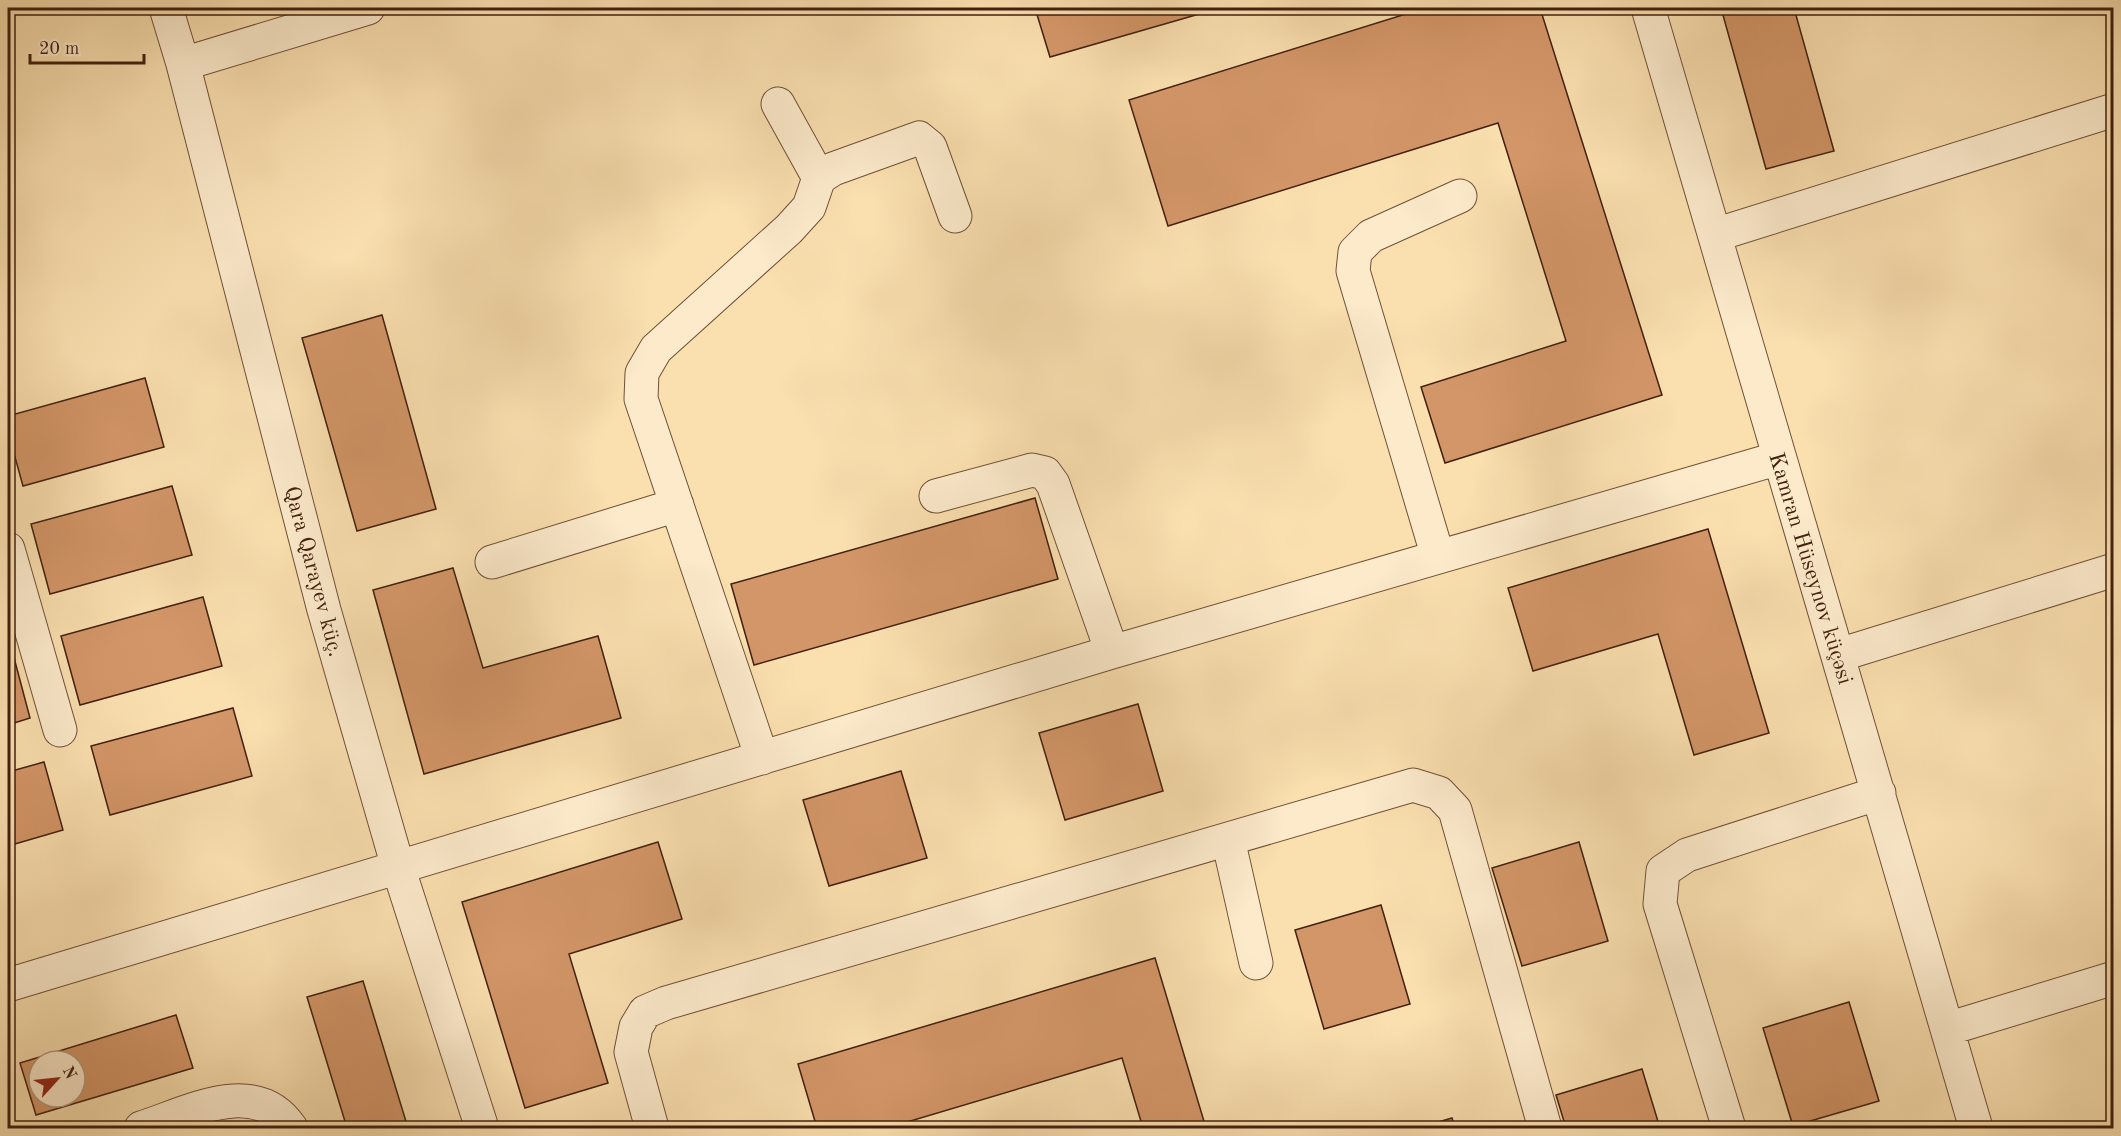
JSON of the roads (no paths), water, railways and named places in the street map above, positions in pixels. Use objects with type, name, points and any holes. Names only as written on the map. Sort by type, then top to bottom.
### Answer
[{"type":"street","name":"Qara Qarayev küç.","points":[[166,8],[183,64],[324,610],[398,867],[482,1128]]},
{"type":"street","points":[[183,64],[368,8]]},
{"type":"street","name":"Kamran Hüseynov küçəsi","points":[[1648,8],[1976,1128]]},
{"type":"street","points":[[778,104],[819,178]]},
{"type":"street","points":[[1715,235],[2114,110]]},
{"type":"street","points":[[762,758],[641,399],[642,374],[656,348],[789,229],[809,207],[819,178],[833,169],[919,138],[930,147],[955,216]]},
{"type":"street","points":[[1438,557],[1353,271],[1355,252],[1371,236],[1460,196]]},
{"type":"street","points":[[8,985],[1112,652],[1779,458]]},
{"type":"street","points":[[936,496],[1032,470],[1045,473],[1053,484],[1112,652]]},
{"type":"street","points":[[492,562],[677,505]]},
{"type":"street","points":[[8,549],[17,621],[60,730]]},
{"type":"street","points":[[1839,655],[2114,570]]},
{"type":"street","points":[[652,1128],[631,1052],[636,1027],[645,1012],[666,1003],[1413,785],[1439,793],[1455,810],[1545,1128]]},
{"type":"street","points":[[1729,1128],[1660,904],[1663,871],[1688,855],[1879,793]]},
{"type":"street","points":[[1228,839],[1256,963]]},
{"type":"street","points":[[1947,1029],[2114,978]]},
{"type":"street","points":[[141,1128],[224,1101],[252,1100],[284,1117],[291,1128]]}]
